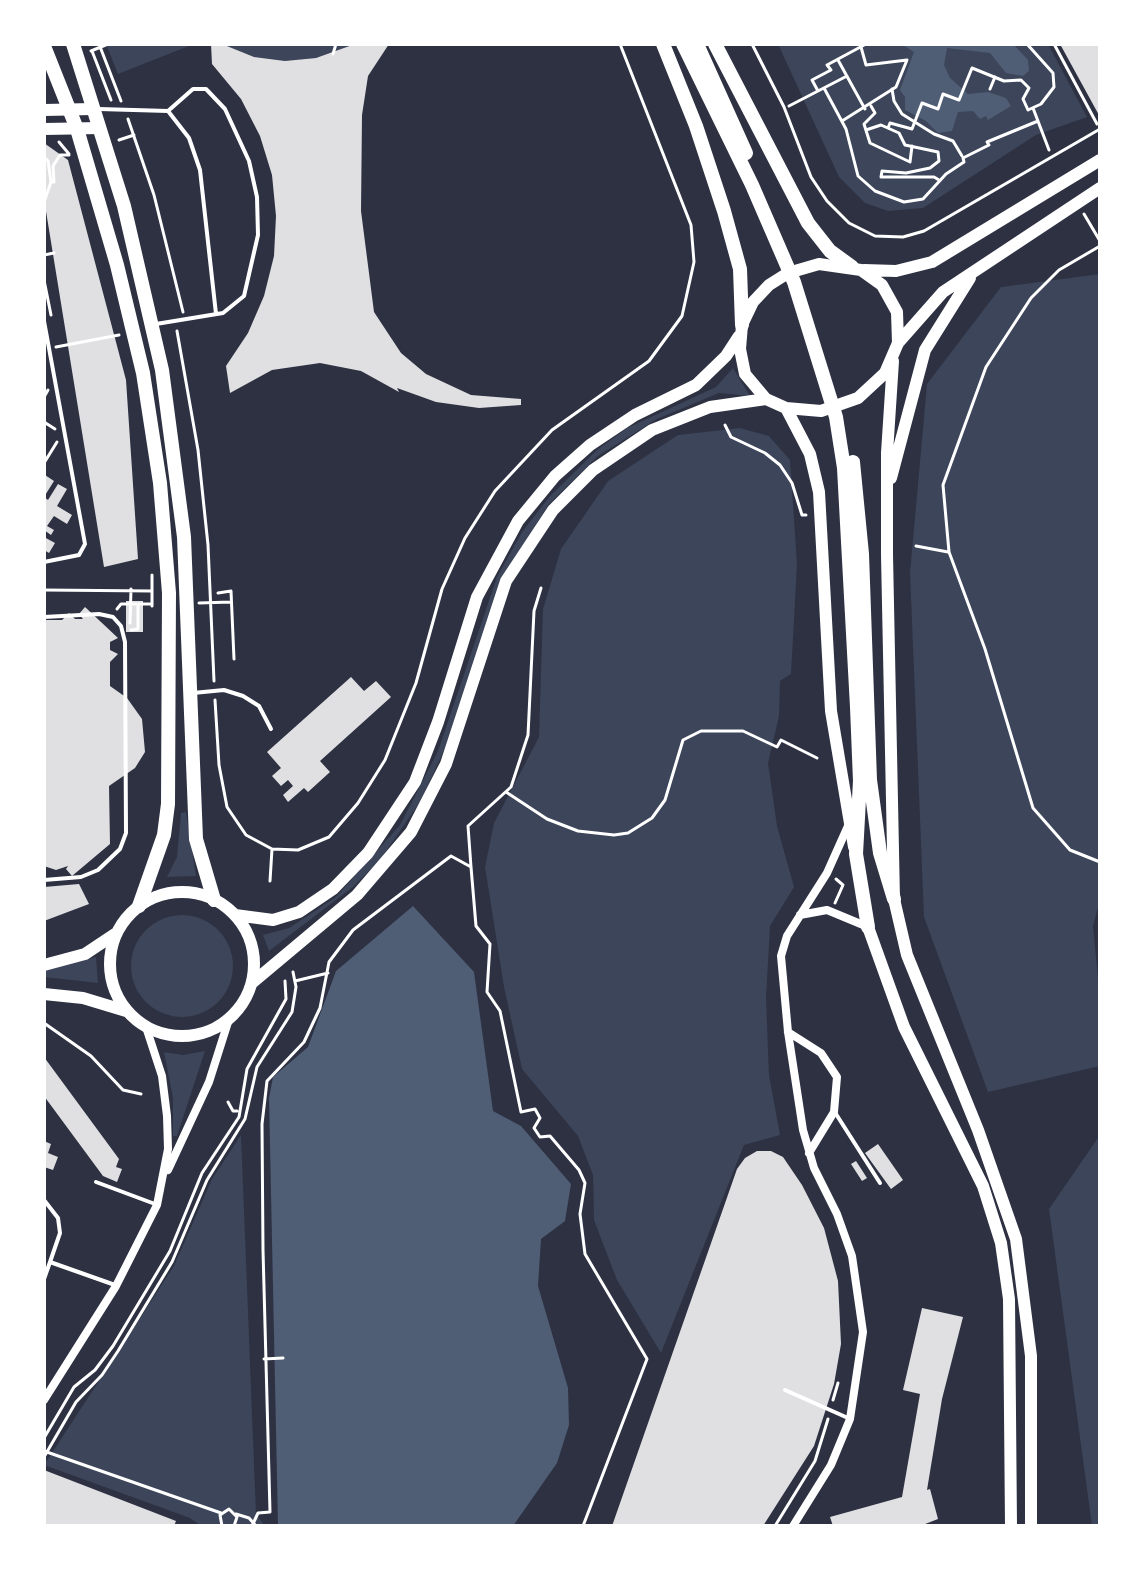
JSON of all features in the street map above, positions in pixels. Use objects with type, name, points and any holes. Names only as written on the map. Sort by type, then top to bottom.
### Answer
[{"type":"main road","points":[[73,44],[100,128],[153,324],[179,481],[193,693],[196,839],[214,900]]},
{"type":"main road","points":[[663,44],[696,126],[740,269],[745,374],[766,399],[786,408],[821,411],[848,403],[868,391],[893,361]]},
{"type":"main road","points":[[683,44],[788,268],[826,375],[844,468],[862,706],[876,831],[907,955],[978,1130],[1016,1239],[1031,1347],[1031,1526]]},
{"type":"main road","points":[[697,44],[793,255],[832,362],[850,444],[858,508],[862,706],[856,854]]},
{"type":"main road","points":[[715,44],[808,223],[823,244],[882,285],[893,302],[898,320],[887,453],[894,899]]},
{"type":"main road","points":[[44,46],[77,129],[117,265],[143,373],[165,538],[169,593],[168,804],[164,835],[139,906],[115,934],[85,954],[44,965]]},
{"type":"main road","points":[[44,110],[93,109]]},
{"type":"main road","points":[[46,133],[100,128]]},
{"type":"main road","points":[[235,915],[273,920],[299,912],[333,889],[368,853],[393,821],[415,782],[438,722],[477,597],[518,521],[555,476],[590,445],[635,415],[704,379],[741,330],[761,292],[788,273],[819,264],[896,271],[932,262],[1100,160]]},
{"type":"main road","points":[[898,343],[943,292],[970,277],[1076,201],[1100,188]]},
{"type":"main road","points":[[889,485],[925,350],[970,277]]},
{"type":"main road","points":[[44,994],[83,998],[126,1011],[146,1027],[166,1035],[190,1036],[210,1031],[229,1019],[239,1009],[252,983],[368,884],[416,823],[446,764],[506,581],[553,510],[593,470],[652,430],[710,407],[766,399]]},
{"type":"main road","points":[[786,408],[810,454],[819,492],[831,711],[848,826],[856,854],[868,927],[904,1027],[983,1186],[1001,1243],[1009,1299],[1011,1526]]},
{"type":"main road","points":[[139,906],[176,892],[214,900],[235,915],[252,947],[252,983]]},
{"type":"main road","points":[[115,934],[110,975],[126,1011]]},
{"type":"street","points":[[793,1526],[831,1465],[850,1419],[861,1350],[862,1313],[852,1256],[809,1153],[788,1032],[781,956],[787,936],[827,873],[848,826]]},
{"type":"street","points":[[799,915],[827,910],[868,927]]},
{"type":"street","points":[[164,1178],[209,1082],[229,1019]]},
{"type":"street","points":[[44,1400],[116,1286],[157,1205],[168,1149],[162,1076],[146,1027]]},
{"type":"street","points":[[788,1032],[829,1062],[837,1077],[834,1112],[809,1153]]},
{"type":"lane","points":[[93,109],[168,111],[193,89],[206,89],[214,94],[235,126],[254,179],[258,216],[252,272],[240,302],[216,315],[153,324]]},
{"type":"lane","points":[[168,111],[189,138],[200,170],[216,315]]},
{"type":"lane","points":[[44,321],[85,544],[79,555],[44,562]]},
{"type":"lane","points":[[44,617],[99,614],[113,617],[121,626],[125,642],[126,833],[120,849],[98,870],[81,877],[44,880]]},
{"type":"lane","points":[[193,693],[230,691],[259,706],[271,729]]},
{"type":"lane","points":[[834,1112],[880,1183]]},
{"type":"lane","points":[[96,1182],[157,1205]]},
{"type":"lane","points":[[44,1200],[58,1218],[60,1233],[44,1279]]},
{"type":"lane","points":[[50,1262],[116,1286]]},
{"type":"lane","points":[[785,1390],[850,1419]]},
{"type":"path","points":[[88,44],[115,110]]},
{"type":"path","points":[[91,51],[108,44]]},
{"type":"path","points":[[269,44],[307,44]]},
{"type":"path","points":[[333,54],[336,44]]},
{"type":"path","points":[[175,321],[198,450],[208,545],[219,765],[227,807],[246,835],[272,849],[298,850],[329,837],[372,782],[405,715],[447,576],[465,538],[495,491],[552,430],[649,361],[682,316],[694,262],[691,225],[620,44]]},
{"type":"path","points":[[752,44],[784,107],[811,177],[827,201],[849,223],[875,236],[903,237],[924,231],[1099,127],[1054,44]]},
{"type":"path","points":[[842,121],[871,106],[896,87],[907,60],[866,65],[853,44]]},
{"type":"path","points":[[818,91],[812,80],[831,70],[827,65],[866,44]]},
{"type":"path","points":[[888,128],[890,123],[912,129],[922,103],[938,109],[943,94],[959,100],[972,68],[995,77],[1021,80],[1029,88],[1023,99],[1028,110],[1033,108],[1047,99],[1055,80],[1050,67],[1027,44]]},
{"type":"path","points":[[100,46],[154,195],[185,319]]},
{"type":"path","points":[[837,59],[865,109]]},
{"type":"path","points":[[789,106],[847,76]]},
{"type":"path","points":[[990,89],[995,77]]},
{"type":"path","points":[[824,88],[842,121],[855,169],[869,187],[910,203],[923,199],[939,180],[964,162],[953,141],[897,108],[892,89]]},
{"type":"path","points":[[871,106],[875,113],[864,124],[870,143],[910,162],[912,146]]},
{"type":"path","points":[[1033,108],[1049,150]]},
{"type":"path","points":[[963,158],[989,145],[987,142],[1038,121]]},
{"type":"path","points":[[866,130],[881,125],[899,133],[905,145],[938,152],[939,161],[920,171],[882,171],[881,177],[934,177],[939,180]]},
{"type":"path","points":[[46,133],[61,142],[75,166]]},
{"type":"path","points":[[44,202],[51,182],[54,182],[53,166],[60,155],[70,155]]},
{"type":"path","points":[[44,157],[48,161],[51,182]]},
{"type":"path","points":[[1076,201],[1100,243],[1059,270],[1031,298],[986,367],[943,485],[949,552],[985,649],[1033,808],[1070,850],[1100,862]]},
{"type":"path","points":[[44,255],[54,253]]},
{"type":"path","points":[[51,348],[123,334]]},
{"type":"path","points":[[44,422],[57,430],[58,441],[44,463]]},
{"type":"path","points":[[725,425],[731,437],[765,453],[780,465],[792,483],[802,515],[806,515]]},
{"type":"path","points":[[916,546],[949,552]]},
{"type":"path","points":[[152,565],[152,606]]},
{"type":"path","points":[[541,588],[534,611],[528,735],[511,787],[468,826],[476,926],[490,944],[487,992],[500,1011],[521,1112],[535,1109],[540,1118],[534,1128],[540,1137],[550,1136],[579,1170],[585,1183],[580,1214],[585,1254],[647,1359],[583,1526]]},
{"type":"path","points":[[131,589],[138,629],[130,630],[133,608]]},
{"type":"path","points":[[44,590],[152,591]]},
{"type":"path","points":[[218,593],[231,591],[234,659]]},
{"type":"path","points":[[506,792],[547,819],[578,831],[614,835],[628,833],[652,818],[665,800],[683,740],[701,731],[743,731],[777,747],[781,740],[817,758]]},
{"type":"path","points":[[270,881],[272,849]]},
{"type":"path","points":[[46,1451],[221,1513],[229,1509],[254,1525],[258,1513],[270,1512],[264,1359],[267,1081],[304,1042],[320,1008],[329,962],[353,930],[415,880],[451,856],[471,867]]},
{"type":"path","points":[[833,876],[843,885],[833,906]]},
{"type":"path","points":[[44,1457],[76,1402],[118,1351],[172,1262],[207,1180],[247,1112],[257,1067],[292,1012],[293,972]]},
{"type":"path","points":[[295,981],[328,973]]},
{"type":"path","points":[[44,1438],[74,1387],[103,1360],[160,1270],[202,1173],[236,1123],[240,1094],[251,1060],[283,1009],[285,981]]},
{"type":"path","points":[[44,1023],[98,1061],[116,1085],[141,1094]]},
{"type":"path","points":[[228,1102],[233,1111],[247,1112]]},
{"type":"path","points":[[264,1359],[283,1358]]},
{"type":"path","points":[[775,1526],[815,1461],[838,1383]]},
{"type":"path","points":[[221,1513],[222,1526]]},
{"type":"path","points":[[234,1526],[236,1514]]},
{"type":"shaded area","points":[[106,44],[194,44],[118,74]]},
{"type":"shaded area","points":[[222,44],[355,44],[316,58],[285,61],[254,57]]},
{"type":"shaded area","points":[[778,44],[1048,44],[1087,117],[1036,135],[923,208],[888,211],[865,203],[839,177]]},
{"type":"shaded area","points":[[901,44],[1013,44],[1028,60],[1029,71],[1023,76],[1006,73],[990,53],[947,48],[944,65],[950,78],[968,94],[988,92],[1006,98],[1011,106],[988,120],[986,116],[980,119],[973,111],[958,112],[952,131],[938,133],[926,121],[905,110],[905,97],[900,90],[914,52]]},
{"type":"shaded area","points":[[1100,274],[1100,900],[1093,926],[1100,1000],[1100,1066],[988,1092],[924,917],[910,573],[927,384],[1001,287]]},
{"type":"shaded area","points":[[733,368],[750,396],[719,393],[657,419],[598,456],[549,504],[502,579],[447,744],[420,802],[380,860],[353,887],[269,951],[263,935],[289,928],[336,897],[400,825],[438,751],[497,577],[522,532],[550,496],[597,450],[627,428],[716,387]]},
{"type":"shaded area","points":[[740,428],[769,436],[790,460],[797,564],[791,674],[780,681],[779,716],[768,763],[777,826],[794,887],[770,926],[766,998],[769,1075],[780,1135],[744,1145],[661,1353],[617,1280],[594,1220],[593,1175],[578,1136],[522,1069],[504,987],[485,867],[494,823],[539,737],[543,609],[561,549],[608,481],[678,435]]},
{"type":"shaded area","points":[[186,812],[196,876],[167,877],[177,857],[181,813]]},
{"type":"shaded area","points":[[413,906],[474,972],[493,1111],[521,1126],[571,1184],[565,1221],[541,1239],[538,1286],[568,1388],[569,1425],[557,1463],[513,1526],[278,1526],[269,1098],[273,1077],[308,1047],[336,971]]},
{"type":"shaded area","points":[[182,915],[202,919],[218,930],[229,946],[233,966],[229,986],[218,1002],[202,1013],[182,1017],[162,1013],[146,1002],[135,986],[131,966],[135,946],[146,930],[162,919]]},
{"type":"shaded area","points":[[96,957],[98,983],[44,977],[44,971]]},
{"type":"shaded area","points":[[205,1051],[177,1136],[173,1136],[173,1098],[164,1052],[183,1055]]},
{"type":"shaded area","points":[[241,1135],[256,1514],[265,1526],[201,1526],[190,1518],[44,1465],[174,1266],[212,1179]]},
{"type":"shaded area","points":[[1100,1135],[1100,1526],[1092,1526],[1049,1209]]},
{"type":"building","points":[[211,44],[222,44],[254,57],[285,61],[316,58],[355,44],[389,44],[368,76],[362,115],[361,211],[374,312],[401,353],[426,374],[471,395],[521,399],[521,405],[479,408],[436,402],[397,388],[399,392],[361,371],[320,363],[272,370],[230,393],[226,366],[248,333],[264,296],[274,256],[276,216],[272,175],[260,136],[241,99],[212,64]]},
{"type":"building","points":[[1060,44],[1100,44],[1100,117]]},
{"type":"building","points":[[44,143],[68,160],[126,380],[138,559],[104,567],[44,199]]},
{"type":"building","points":[[45,475],[54,481],[44,497],[44,478]]},
{"type":"building","points":[[58,484],[67,489],[57,506],[72,515],[67,524],[54,516],[47,526],[54,530],[51,535],[44,530],[44,497],[48,500]]},
{"type":"building","points":[[44,537],[55,543],[49,553],[44,550]]},
{"type":"building","points":[[126,601],[143,601],[143,632],[126,632]]},
{"type":"building","points":[[85,607],[118,638],[110,642],[110,650],[118,654],[110,662],[110,686],[127,698],[142,719],[145,752],[135,768],[109,786],[110,844],[72,876],[66,869],[68,866],[56,870],[44,866],[44,620],[62,620],[69,613],[75,619],[83,619],[79,614]]},
{"type":"building","points":[[351,677],[364,691],[376,681],[391,697],[320,761],[330,772],[308,792],[304,788],[288,802],[283,795],[293,786],[288,780],[281,786],[272,776],[281,768],[267,752]]},
{"type":"building","points":[[79,884],[89,904],[44,921],[44,887]]},
{"type":"building","points":[[44,1057],[119,1159],[116,1167],[122,1169],[117,1182],[103,1176],[44,1096]]},
{"type":"building","points":[[44,1141],[51,1144],[48,1153],[58,1157],[53,1170],[44,1167]]},
{"type":"building","points":[[878,1144],[903,1180],[891,1189],[865,1153]]},
{"type":"building","points":[[757,1151],[771,1151],[783,1157],[802,1185],[824,1228],[838,1281],[841,1344],[834,1384],[814,1446],[763,1526],[612,1526],[737,1169],[745,1158]]},
{"type":"building","points":[[856,1161],[867,1178],[862,1181],[851,1164]]},
{"type":"building","points":[[922,1308],[963,1317],[942,1399],[927,1490],[930,1489],[938,1519],[920,1526],[833,1526],[830,1517],[902,1497],[920,1394],[903,1390]]},
{"type":"building","points":[[44,1470],[176,1521],[174,1526],[44,1526]]}]
